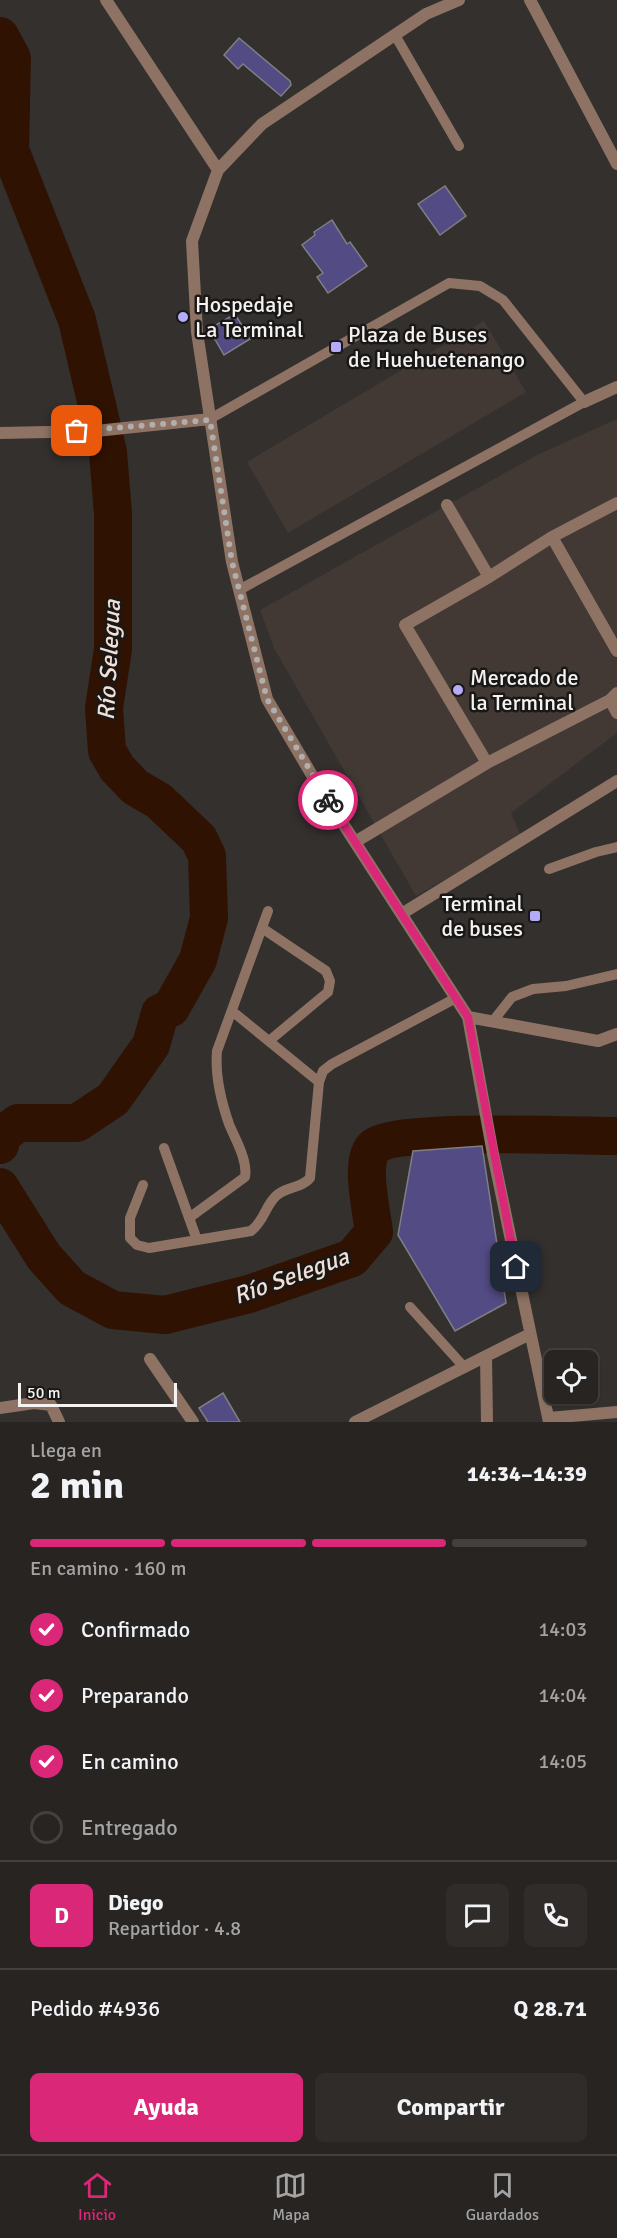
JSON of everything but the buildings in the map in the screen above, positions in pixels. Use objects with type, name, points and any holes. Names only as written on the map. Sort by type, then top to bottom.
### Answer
[{"type":"street","points":[[106,0],[218,170]]},
{"type":"street","points":[[459,0],[426,14],[262,124],[218,170],[192,241],[197,332],[239,590],[267,699],[316,782],[403,912],[468,1017],[493,1154],[549,1420],[617,1412]]},
{"type":"street","points":[[530,0],[617,164]]},
{"type":"street","points":[[584,402],[617,387]]},
{"type":"street","points":[[0,433],[96,431],[210,420]]},
{"type":"street","points":[[488,763],[405,625],[489,577],[552,537],[617,503]]},
{"type":"street","points":[[447,505],[489,577]]},
{"type":"street","points":[[552,537],[617,651]]},
{"type":"street","points":[[355,842],[488,763],[613,697],[617,713]]},
{"type":"street","points":[[403,912],[617,781]]},
{"type":"street","points":[[468,1017],[617,1044]]},
{"type":"street","points":[[598,1041],[617,1034]]},
{"type":"street","points":[[355,1422],[530,1334]]},
{"type":"street","points":[[486,1356],[487,1422]]},
{"type":"street","points":[[150,1359],[193,1422]]},
{"type":"street","points":[[0,1408],[34,1403],[51,1405],[58,1422]]},
{"type":"lane","points":[[395,35],[459,146]]},
{"type":"lane","points":[[210,420],[449,284],[480,286],[503,300],[584,402],[239,590]]},
{"type":"lane","points":[[549,869],[596,852],[617,848]]},
{"type":"lane","points":[[189,1218],[245,1177],[244,1161],[224,1105],[216,1062],[217,1051],[268,911]]},
{"type":"lane","points":[[262,928],[326,971],[330,981],[328,992],[269,1041]]},
{"type":"lane","points":[[493,1021],[512,997],[533,989],[566,986],[617,974]]},
{"type":"lane","points":[[143,1185],[130,1218],[130,1238],[137,1245],[149,1248],[251,1231],[262,1223],[273,1198],[280,1192],[305,1184],[310,1178],[319,1082],[323,1071],[332,1064],[456,998]]},
{"type":"lane","points":[[232,1011],[319,1082]]},
{"type":"lane","points":[[164,1148],[197,1240]]},
{"type":"lane","points":[[410,1307],[464,1367]]},
{"type":"shaded area","points":[[484,321],[526,392],[288,533],[247,462]]},
{"type":"shaded area","name":"Mercado de la Terminal","points":[[617,419],[617,733],[511,813],[521,836],[416,896],[274,648],[260,610],[537,455]]},
{"type":"waterway","name":"Río Selegua","points":[[0,36],[12,58],[10,150],[77,320],[108,452],[113,514],[113,649],[104,708],[107,751],[117,768],[135,787],[159,801],[199,839],[207,856],[209,918],[198,960],[171,1008],[160,1013],[151,1045],[113,1099],[77,1123],[18,1123],[2,1135],[0,1145]]},
{"type":"waterway","name":"Río Selegua","points":[[0,1187],[44,1257],[72,1288],[113,1310],[165,1315],[249,1294],[352,1258],[374,1232],[367,1175],[370,1154],[374,1147],[389,1141],[450,1135],[617,1136]]},
{"type":"way so far","points":[[77,431],[210,420],[232,562],[267,699],[328,800]]},
{"type":"place","name":"Hospedaje La Terminal","points":[[183,317]]},
{"type":"place","name":"Plaza de Buses de Huehuetenango","points":[[336,347]]},
{"type":"place","name":"Mercado de la Terminal","points":[[458,690]]},
{"type":"place","name":"Terminal de buses","points":[[535,916]]},
{"type":"route","points":[[328,800],[403,912],[468,1017],[516,1267]]}]
